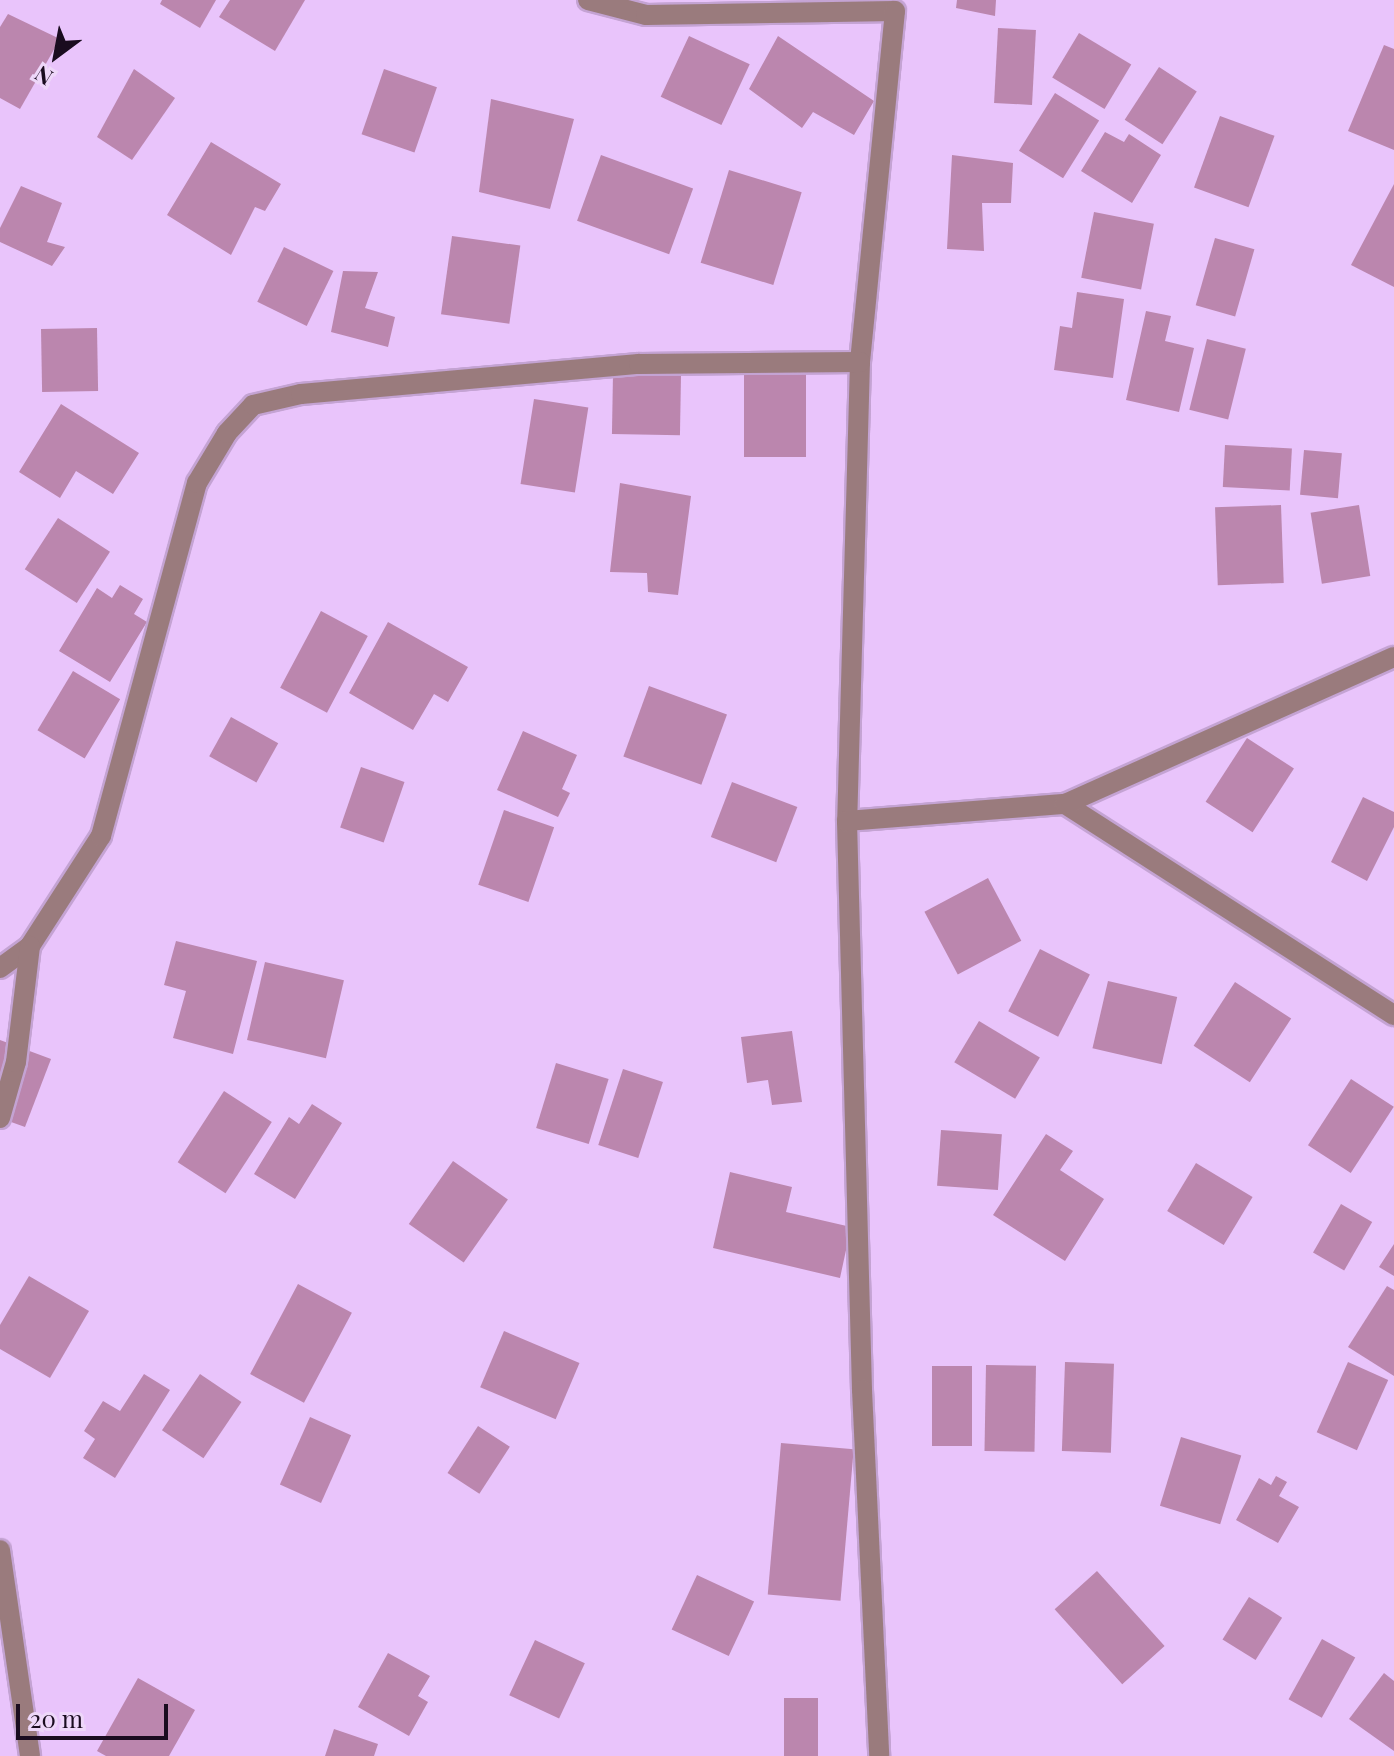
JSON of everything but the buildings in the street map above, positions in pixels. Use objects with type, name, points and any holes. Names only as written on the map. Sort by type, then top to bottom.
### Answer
[{"type":"street","points":[[588,0],[646,15],[897,6],[860,362],[847,821],[862,1390],[879,1756]]},
{"type":"street","points":[[0,968],[30,946],[101,836],[197,483],[227,433],[253,405],[301,394],[639,364],[860,362]]},
{"type":"street","points":[[847,821],[1065,804],[1394,657]]},
{"type":"street","points":[[1065,804],[1394,1015]]},
{"type":"street","points":[[0,1118],[16,1062],[30,946]]},
{"type":"street","points":[[0,1550],[30,1756]]}]
